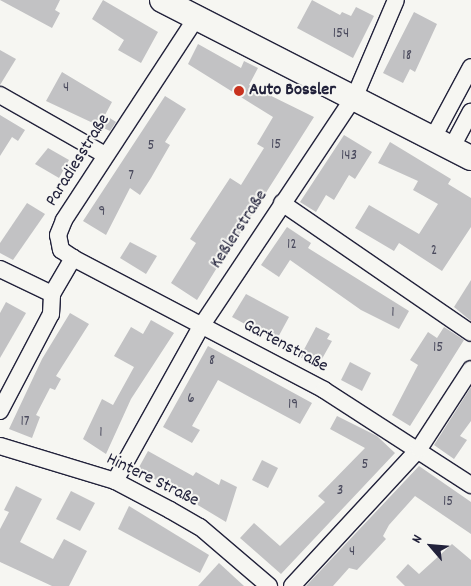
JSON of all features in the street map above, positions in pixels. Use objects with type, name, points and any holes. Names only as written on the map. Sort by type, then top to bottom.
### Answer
[{"type":"street","points":[[162,0],[355,96],[452,147]]},
{"type":"street","name":"Keßlerstraße","points":[[115,481],[202,326],[282,203],[355,96],[396,0]]},
{"type":"street","name":"Paradiesstraße","points":[[72,258],[62,250],[58,235],[105,155],[196,18]]},
{"type":"street","points":[[452,147],[471,67]]},
{"type":"street","points":[[0,95],[105,155]]},
{"type":"street","points":[[452,147],[471,112]]},
{"type":"street","points":[[282,203],[471,332]]},
{"type":"street","points":[[0,411],[51,314],[52,294],[72,258]]},
{"type":"street","name":"Gartenstraße","points":[[72,258],[324,390],[419,449],[471,485]]},
{"type":"street","points":[[0,269],[52,294]]},
{"type":"street","points":[[292,586],[419,449],[471,369]]},
{"type":"street","name":"Hintere Straße","points":[[0,446],[115,481],[200,527],[269,586]]},
{"type":"building","points":[[0,0],[60,0],[55,10],[60,13],[52,28]]},
{"type":"building","points":[[103,0],[158,32],[141,63],[118,50],[124,40],[92,19]]},
{"type":"building","points":[[312,0],[340,15],[342,12],[351,16],[356,7],[374,16],[353,58],[297,28]]},
{"type":"building","points":[[414,12],[437,24],[415,72],[410,69],[403,83],[383,73]]},
{"type":"building","points":[[198,44],[241,68],[244,61],[258,68],[249,85],[314,117],[234,243],[231,241],[215,264],[218,266],[197,300],[171,283],[196,243],[190,239],[230,178],[241,185],[264,148],[257,144],[273,117],[188,64]]},
{"type":"building","points":[[0,50],[16,59],[0,85]]},
{"type":"building","points":[[62,72],[112,102],[105,115],[116,122],[110,131],[46,101]]},
{"type":"building","points":[[165,96],[186,109],[165,142],[170,145],[151,178],[140,195],[130,188],[106,235],[83,221]]},
{"type":"building","points":[[0,115],[25,130],[18,141],[12,137],[0,156]]},
{"type":"building","points":[[344,135],[372,152],[355,179],[349,175],[334,200],[326,195],[316,212],[300,202]]},
{"type":"building","points":[[390,142],[451,179],[448,184],[471,198],[471,227],[442,271],[399,243],[394,251],[355,228],[369,205],[419,234],[438,204],[413,190],[418,181],[378,163]]},
{"type":"building","points":[[48,148],[69,160],[59,178],[35,164]]},
{"type":"building","points":[[27,203],[45,214],[13,260],[0,253],[0,243]]},
{"type":"building","points":[[287,227],[311,243],[308,248],[409,311],[399,329],[361,310],[290,260],[279,277],[261,265]]},
{"type":"building","points":[[130,242],[157,256],[146,274],[120,258]]},
{"type":"building","points":[[471,280],[471,321],[454,307]]},
{"type":"building","points":[[246,294],[289,317],[276,341],[232,317]]},
{"type":"building","points":[[6,302],[26,313],[0,358],[0,313]]},
{"type":"building","points":[[70,313],[89,324],[56,376],[61,379],[55,390],[50,388],[36,415],[40,417],[32,438],[9,429],[42,359]]},
{"type":"building","points":[[151,320],[174,333],[131,399],[106,454],[83,439],[102,399],[113,405],[134,367],[114,356],[131,327],[143,334]]},
{"type":"building","points":[[316,327],[330,334],[327,339],[332,341],[318,366],[300,357]]},
{"type":"building","points":[[444,327],[464,340],[410,426],[392,415],[418,365],[410,360],[428,332],[437,338]]},
{"type":"building","points":[[208,346],[312,403],[300,424],[218,380],[192,426],[200,430],[192,443],[163,427]]},
{"type":"building","points":[[350,362],[371,373],[362,391],[341,380]]},
{"type":"building","points":[[471,387],[471,421],[460,436],[467,440],[454,459],[434,445]]},
{"type":"building","points":[[337,416],[377,436],[395,453],[281,574],[240,538],[254,523],[280,546],[325,502],[318,496],[365,448],[330,429]]},
{"type":"building","points":[[148,451],[193,476],[196,472],[219,485],[221,479],[237,487],[226,522],[138,469]]},
{"type":"building","points":[[262,460],[278,468],[268,488],[252,480]]},
{"type":"building","points":[[419,466],[471,502],[471,534],[415,496],[389,525],[383,536],[386,539],[357,570],[349,568],[333,586],[306,586]]},
{"type":"building","points":[[16,486],[42,499],[20,542],[53,559],[64,539],[87,551],[69,586],[52,586],[0,562],[0,529],[9,512],[4,510]]},
{"type":"building","points":[[71,491],[95,503],[80,531],[56,519]]},
{"type":"building","points":[[129,506],[209,555],[200,573],[118,529]]},
{"type":"building","points":[[452,544],[471,560],[471,586],[405,586],[396,577],[408,564],[419,574]]},
{"type":"building","points":[[219,563],[244,586],[198,586]]},
{"type":"place","name":"Auto Bossler","points":[[239,91]]}]
